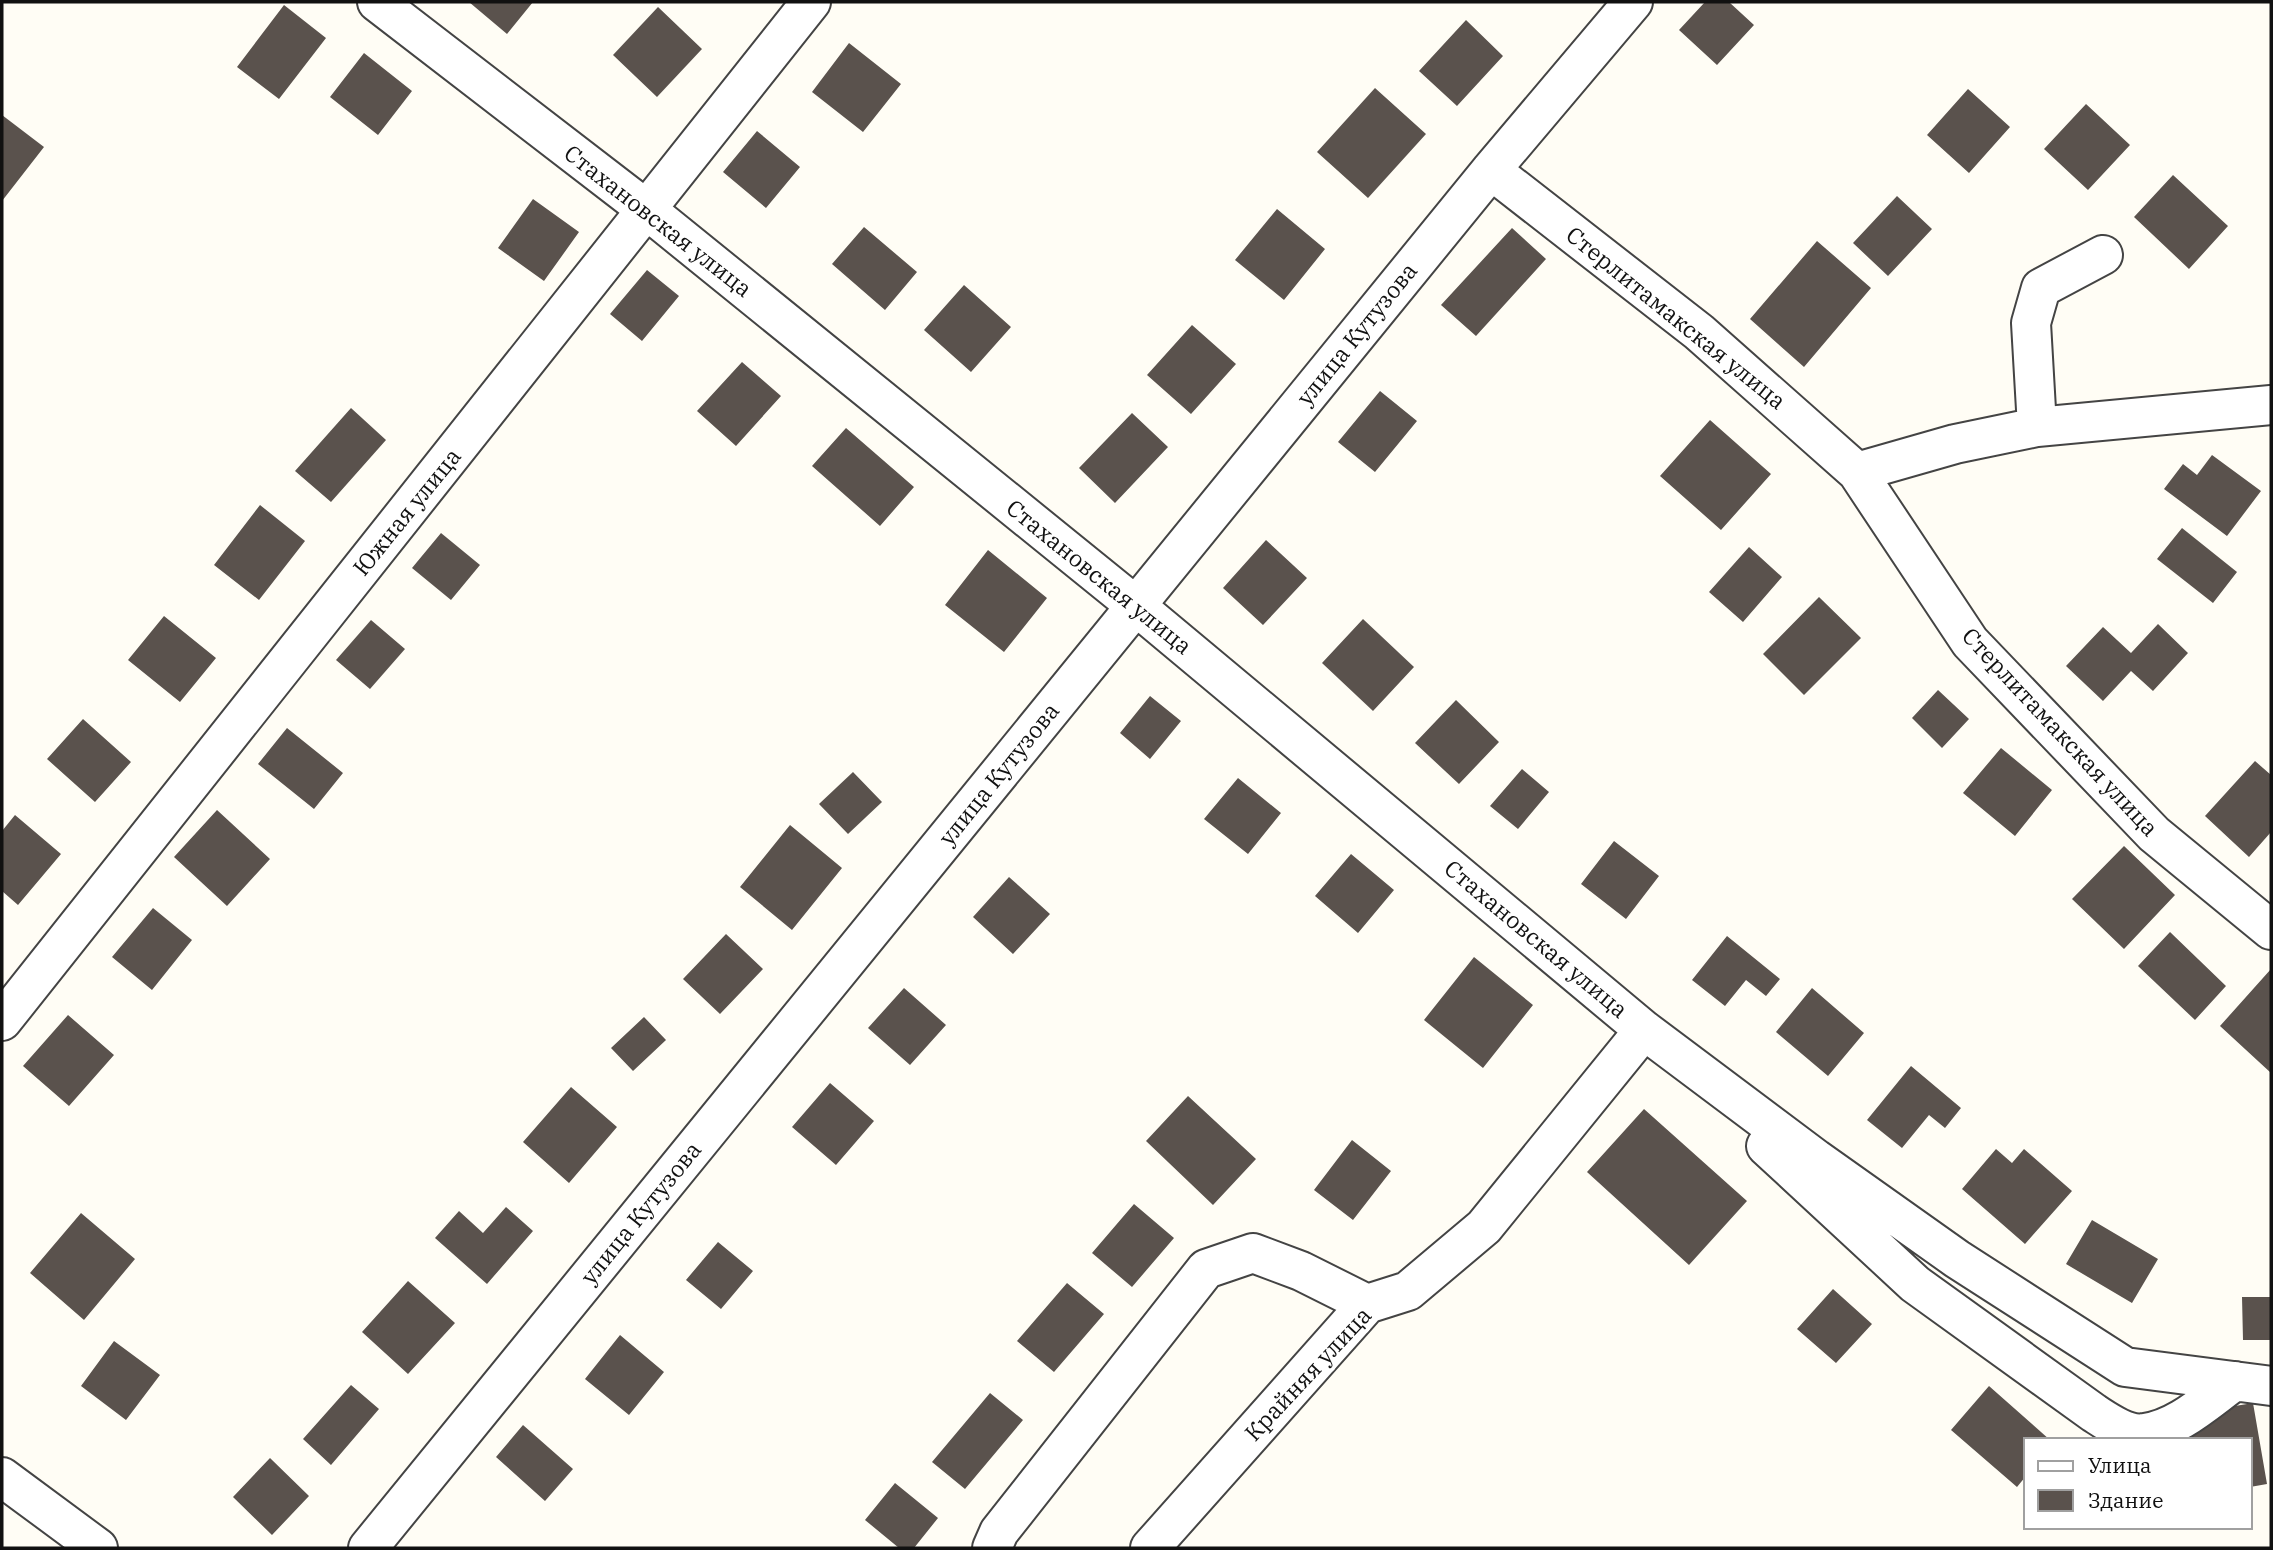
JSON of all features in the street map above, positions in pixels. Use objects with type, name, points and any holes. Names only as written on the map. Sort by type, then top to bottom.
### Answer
[{"type":"street","name":"Стахановская улица","points":[[377,2],[647,210],[1136,606],[1644,1030],[1816,1158],[1957,1259],[2125,1367],[2253,1383]]},
{"type":"street","name":"Южная улица","points":[[2,1021],[811,2]]},
{"type":"street","name":"улица Кутузова","points":[[368,1548],[1491,170],[1633,2]]},
{"type":"street","name":"Стерлитамакская улица","points":[[1491,170],[1699,331],[1857,472],[1970,642],[2154,834],[2271,930]]},
{"type":"street","points":[[2037,427],[2031,323],[2041,288],[2103,255]]},
{"type":"street","points":[[1857,472],[1955,444],[2037,427],[2271,405]]},
{"type":"street","name":"Крайняя улица","points":[[1150,1548],[1367,1304],[1408,1291],[1484,1227],[1644,1030]]},
{"type":"street","points":[[1696,1069],[1780,1160],[1915,1284],[2120,1429],[2143,1434],[2176,1423],[2253,1383]]},
{"type":"street","points":[[992,1548],[999,1532],[1206,1269],[1253,1253],[1301,1271],[1367,1304]]},
{"type":"street","points":[[2,1477],[98,1548]]},
{"type":"building","points":[[469,2],[533,2],[507,34]]},
{"type":"building","points":[[1705,2],[1729,2],[1754,25],[1717,65],[1679,30]]},
{"type":"building","points":[[284,5],[326,38],[279,99],[237,67]]},
{"type":"building","points":[[658,7],[702,49],[657,97],[613,55]]},
{"type":"building","points":[[1466,20],[1503,56],[1457,106],[1419,71]]},
{"type":"building","points":[[849,43],[901,84],[863,132],[812,92]]},
{"type":"building","points":[[364,53],[412,91],[378,135],[330,97]]},
{"type":"building","points":[[1375,88],[1426,134],[1368,198],[1317,152]]},
{"type":"building","points":[[1968,89],[2010,127],[1969,173],[1927,135]]},
{"type":"building","points":[[2086,104],[2130,145],[2088,190],[2044,149]]},
{"type":"building","points":[[2,115],[44,147],[2,201]]},
{"type":"building","points":[[757,131],[800,167],[766,208],[723,172]]},
{"type":"building","points":[[2173,175],[2228,226],[2189,269],[2134,217]]},
{"type":"building","points":[[1897,196],[1932,229],[1888,276],[1853,243]]},
{"type":"building","points":[[533,199],[579,232],[544,281],[498,248]]},
{"type":"building","points":[[1277,209],[1325,249],[1284,300],[1235,260]]},
{"type":"building","points":[[864,227],[917,272],[885,310],[832,264]]},
{"type":"building","points":[[1512,228],[1546,259],[1476,336],[1441,305]]},
{"type":"building","points":[[1817,241],[1871,288],[1804,367],[1750,319]]},
{"type":"building","points":[[647,270],[679,296],[642,341],[610,314]]},
{"type":"building","points":[[964,285],[1011,327],[971,372],[924,330]]},
{"type":"building","points":[[1192,325],[1236,364],[1191,414],[1147,375]]},
{"type":"building","points":[[742,362],[781,396],[736,446],[697,411]]},
{"type":"building","points":[[1380,391],[1417,421],[1375,472],[1338,442]]},
{"type":"building","points":[[351,408],[386,440],[331,502],[295,471]]},
{"type":"building","points":[[1132,413],[1168,447],[1115,503],[1079,468]]},
{"type":"building","points":[[1710,420],[1771,474],[1721,530],[1660,476]]},
{"type":"building","points":[[846,428],[914,487],[880,526],[812,466]]},
{"type":"building","points":[[2212,455],[2261,491],[2227,536],[2164,489],[2183,464],[2197,475]]},
{"type":"building","points":[[260,505],[305,541],[259,600],[214,565]]},
{"type":"building","points":[[2182,528],[2237,572],[2213,603],[2157,559]]},
{"type":"building","points":[[441,533],[480,565],[451,600],[412,568]]},
{"type":"building","points":[[1266,540],[1307,578],[1263,625],[1223,588]]},
{"type":"building","points":[[1749,547],[1782,577],[1743,622],[1709,592]]},
{"type":"building","points":[[988,550],[1047,598],[1004,652],[945,605]]},
{"type":"building","points":[[1819,597],[1861,638],[1804,695],[1763,654]]},
{"type":"building","points":[[164,616],[216,658],[180,702],[128,660]]},
{"type":"building","points":[[1363,619],[1414,667],[1373,711],[1322,663]]},
{"type":"building","points":[[371,620],[405,649],[370,689],[336,660]]},
{"type":"building","points":[[2158,624],[2188,653],[2153,691],[2131,671],[2103,701],[2066,666],[2103,627],[2131,653]]},
{"type":"building","points":[[1938,690],[1969,719],[1942,748],[1912,718]]},
{"type":"building","points":[[1150,696],[1181,721],[1150,759],[1120,733]]},
{"type":"building","points":[[1456,700],[1499,742],[1459,784],[1415,743]]},
{"type":"building","points":[[83,719],[131,762],[95,802],[47,759]]},
{"type":"building","points":[[287,728],[343,773],[314,809],[258,764]]},
{"type":"building","points":[[2001,748],[2052,790],[2015,836],[1963,793]]},
{"type":"building","points":[[2255,761],[2271,775],[2271,832],[2249,857],[2205,816]]},
{"type":"building","points":[[1522,769],[1549,792],[1518,829],[1490,806]]},
{"type":"building","points":[[853,772],[882,802],[848,834],[819,804]]},
{"type":"building","points":[[1238,778],[1281,813],[1248,854],[1204,819]]},
{"type":"building","points":[[217,810],[270,859],[227,906],[174,857]]},
{"type":"building","points":[[15,815],[61,854],[18,905],[2,891],[2,831]]},
{"type":"building","points":[[790,825],[842,868],[792,930],[740,887]]},
{"type":"building","points":[[1614,841],[1659,876],[1626,919],[1581,884]]},
{"type":"building","points":[[2124,846],[2175,895],[2124,949],[2072,899]]},
{"type":"building","points":[[1351,854],[1394,890],[1358,933],[1315,896]]},
{"type":"building","points":[[1009,877],[1050,914],[1013,954],[973,917]]},
{"type":"building","points":[[153,908],[192,940],[152,990],[112,957]]},
{"type":"building","points":[[2170,932],[2226,986],[2195,1020],[2138,966]]},
{"type":"building","points":[[726,934],[763,969],[720,1014],[683,979]]},
{"type":"building","points":[[1727,936],[1780,979],[1766,996],[1746,980],[1725,1006],[1692,980]]},
{"type":"building","points":[[1474,957],[1533,1005],[1483,1068],[1424,1020]]},
{"type":"building","points":[[2271,969],[2271,1073],[2220,1026]]},
{"type":"building","points":[[904,988],[946,1025],[910,1065],[868,1028]]},
{"type":"building","points":[[1812,988],[1864,1033],[1828,1076],[1776,1032]]},
{"type":"building","points":[[68,1015],[114,1055],[69,1106],[23,1066]]},
{"type":"building","points":[[644,1017],[666,1040],[633,1071],[611,1048]]},
{"type":"building","points":[[1911,1066],[1961,1108],[1945,1128],[1929,1115],[1902,1148],[1867,1120]]},
{"type":"building","points":[[830,1083],[874,1121],[836,1165],[792,1127]]},
{"type":"building","points":[[571,1087],[617,1127],[569,1183],[523,1142]]},
{"type":"building","points":[[1188,1096],[1256,1159],[1213,1205],[1146,1141]]},
{"type":"building","points":[[1644,1109],[1747,1201],[1689,1265],[1587,1172]]},
{"type":"building","points":[[1352,1140],[1391,1171],[1353,1220],[1314,1190]]},
{"type":"building","points":[[1996,1149],[2012,1163],[2024,1149],[2072,1191],[2025,1244],[1962,1189]]},
{"type":"building","points":[[1134,1204],[1174,1238],[1132,1287],[1092,1253]]},
{"type":"building","points":[[506,1207],[533,1231],[487,1284],[435,1238],[459,1211],[483,1233]]},
{"type":"building","points":[[81,1213],[135,1259],[84,1320],[30,1273]]},
{"type":"building","points":[[2092,1220],[2158,1259],[2132,1303],[2066,1264]]},
{"type":"building","points":[[718,1242],[753,1271],[721,1309],[686,1280]]},
{"type":"building","points":[[408,1281],[455,1323],[408,1374],[362,1332]]},
{"type":"building","points":[[1067,1283],[1104,1314],[1054,1372],[1017,1341]]},
{"type":"building","points":[[1833,1289],[1872,1324],[1836,1363],[1797,1329]]},
{"type":"building","points":[[2242,1297],[2271,1297],[2271,1340],[2243,1340]]},
{"type":"building","points":[[620,1335],[664,1372],[629,1415],[585,1379]]},
{"type":"building","points":[[114,1341],[160,1375],[126,1420],[81,1386]]},
{"type":"building","points":[[351,1385],[379,1409],[331,1465],[303,1439]]},
{"type":"building","points":[[1989,1386],[2048,1438],[2024,1438],[2024,1478],[2017,1487],[1951,1430]]},
{"type":"building","points":[[990,1393],[1023,1420],[965,1489],[932,1462]]},
{"type":"building","points":[[2253,1403],[2267,1484],[2252,1487],[2252,1438],[2179,1438],[2175,1416]]},
{"type":"building","points":[[523,1425],[573,1469],[545,1501],[496,1457]]},
{"type":"building","points":[[270,1458],[309,1496],[272,1535],[233,1497]]},
{"type":"building","points":[[895,1483],[938,1518],[914,1548],[899,1548],[865,1520]]}]
